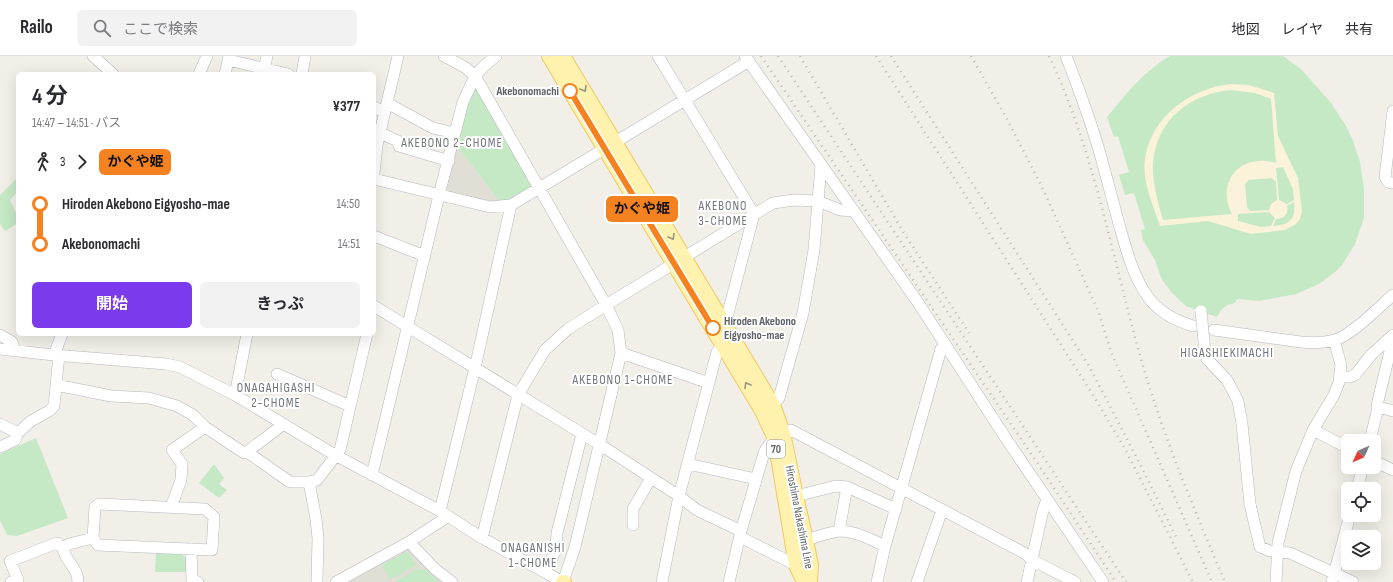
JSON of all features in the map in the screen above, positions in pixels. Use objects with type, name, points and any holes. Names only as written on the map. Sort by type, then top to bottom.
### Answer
[{"type":"main road","name":"Hiroshima Nakashima Line","points":[[549,56],[611,145]]},
{"type":"main road","name":"Hiroshima Nakashima Line","points":[[564,56],[611,145],[680,260],[724,345],[767,408]]},
{"type":"main road","name":"Hiroshima Nakashima Line","points":[[680,260],[721,318],[767,408],[779,436],[796,496],[806,540],[811,565],[810,582]]},
{"type":"main road","name":"Hiroshima Nakashima Line","points":[[779,436],[796,565],[804,582]]},
{"type":"street","points":[[93,56],[111,72]]},
{"type":"street","points":[[200,72],[207,56]]},
{"type":"street","points":[[225,72],[228,58],[264,71],[267,56]]},
{"type":"street","points":[[302,72],[305,56]]},
{"type":"street","points":[[376,160],[380,133],[398,56]]},
{"type":"street","points":[[0,349],[166,364],[180,367],[235,395],[335,455],[444,514],[482,538],[563,582],[575,547],[621,353],[618,330],[606,304],[475,76],[466,68],[444,56]]},
{"type":"street","points":[[372,475],[439,194],[449,161],[463,102],[475,76],[496,56]]},
{"type":"street","points":[[658,56],[754,214],[728,313],[721,318]]},
{"type":"street","points":[[1066,56],[1082,96],[1100,154],[1125,246],[1133,269],[1142,288],[1155,306],[1177,320],[1194,326]]},
{"type":"street","points":[[376,179],[490,207],[510,205],[684,100],[747,58],[917,301],[1047,500],[1103,582]]},
{"type":"street","points":[[376,107],[386,108],[433,128],[455,133]]},
{"type":"street","points":[[1393,111],[1385,177],[1388,182],[1393,183]]},
{"type":"street","points":[[380,133],[398,141],[399,146],[449,161]]},
{"type":"street","points":[[767,408],[779,398],[803,313],[814,250],[821,165]]},
{"type":"street","points":[[482,538],[518,395],[545,350],[568,330],[606,304],[773,203],[794,200],[818,201],[840,210],[853,211]]},
{"type":"street","points":[[336,582],[409,542],[444,514],[510,205]]},
{"type":"street","points":[[376,237],[425,256]]},
{"type":"street","points":[[1214,330],[1313,343],[1334,340],[1347,334],[1359,325],[1393,295]]},
{"type":"street","points":[[376,307],[599,444],[679,496],[697,510],[796,565]]},
{"type":"street","points":[[1201,311],[1207,359],[1227,380],[1238,401],[1242,424],[1250,504],[1260,547],[1273,551],[1290,553],[1334,578],[1353,582]]},
{"type":"street","points":[[0,335],[12,342],[15,350]]},
{"type":"street","points":[[1340,377],[1350,377],[1355,375],[1371,355],[1393,335]]},
{"type":"street","points":[[0,447],[15,440],[18,433],[31,421],[49,411],[54,406],[57,355],[62,336]]},
{"type":"street","points":[[235,395],[247,336]]},
{"type":"street","points":[[56,385],[111,396],[149,398],[177,406],[193,415],[205,428],[244,453],[247,452],[290,482],[309,482],[317,480],[340,450],[367,336]]},
{"type":"street","points":[[1372,434],[1393,339]]},
{"type":"street","points":[[1276,582],[1273,551],[1279,536],[1292,486],[1313,430],[1336,390],[1340,377],[1341,365],[1334,340]]},
{"type":"street","points":[[662,582],[679,496],[717,350],[724,345]]},
{"type":"street","points":[[877,582],[885,546],[940,349],[946,346]]},
{"type":"street","points":[[621,353],[709,383]]},
{"type":"street","points":[[277,374],[350,406]]},
{"type":"street","points":[[1378,407],[1393,411]]},
{"type":"street","points":[[0,424],[18,433]]},
{"type":"street","points":[[247,452],[283,424]]},
{"type":"street","points":[[171,507],[181,480],[182,464],[172,450],[205,428]]},
{"type":"street","points":[[728,582],[740,534],[766,448],[779,436],[791,430],[1026,554],[1032,560],[1075,582]]},
{"type":"street","points":[[1313,430],[1341,444]]},
{"type":"street","points":[[545,572],[556,550],[557,533],[582,434]]},
{"type":"street","points":[[688,464],[756,479]]},
{"type":"street","points":[[1381,464],[1393,470]]},
{"type":"street","points":[[633,525],[632,509],[651,478]]},
{"type":"street","points":[[309,482],[318,538],[317,582]]},
{"type":"street","points":[[796,496],[836,486],[847,487],[896,509]]},
{"type":"street","points":[[839,531],[847,487]]},
{"type":"street","points":[[1027,582],[1032,555],[1043,510],[1047,500]]},
{"type":"street","points":[[99,504],[205,509],[214,517],[212,550],[98,545],[92,538],[95,507],[99,504]]},
{"type":"street","points":[[917,582],[942,510]]},
{"type":"street","points":[[1334,578],[1348,522]]},
{"type":"street","points":[[806,540],[839,531],[856,534],[885,546]]},
{"type":"street","points":[[63,548],[69,544],[92,538]]},
{"type":"street","points":[[409,542],[435,569],[452,582]]},
{"type":"street","points":[[11,582],[18,580],[10,561],[57,543],[63,548],[64,554],[78,574],[78,582]]},
{"type":"street","points":[[191,549],[192,580],[198,582]]},
{"type":"shaded area","points":[[456,145],[500,202],[492,202],[445,192]]},
{"type":"shaded area","points":[[405,549],[410,549],[448,582],[348,582]]},
{"type":"green space","points":[[1170,56],[1283,56],[1302,70],[1331,103],[1352,138],[1360,162],[1364,189],[1364,218],[1355,244],[1342,265],[1319,284],[1296,294],[1259,301],[1237,299],[1235,303],[1224,307],[1217,317],[1186,306],[1172,293],[1162,280],[1155,260],[1143,240],[1141,230],[1145,229],[1134,193],[1125,195],[1119,175],[1129,172],[1118,136],[1114,137],[1107,117],[1144,76]]},
{"type":"green space","points":[[477,85],[533,181],[532,186],[508,201],[500,202],[456,145],[466,101]]},
{"type":"green space","points":[[16,179],[16,193],[10,200],[16,213],[16,224],[5,231],[0,224],[0,195]]},
{"type":"green space","points":[[36,438],[68,518],[17,536],[7,535],[0,520],[0,454]]},
{"type":"green space","points":[[214,464],[224,478],[219,484],[227,490],[219,498],[199,483]]},
{"type":"green space","points":[[407,551],[416,565],[390,580],[382,565]]},
{"type":"green space","points":[[156,553],[181,554],[186,558],[187,572],[155,572]]},
{"type":"green space","points":[[415,570],[426,570],[440,582],[394,582]]},
{"type":"sand","points":[[1232,84],[1249,85],[1274,93],[1278,136],[1298,178],[1302,211],[1300,219],[1296,224],[1285,230],[1251,234],[1208,221],[1160,226],[1149,195],[1145,176],[1145,158],[1150,141],[1158,126],[1169,113],[1182,102],[1198,93],[1215,87]],"holes":[[[1231,90],[1255,93],[1271,99],[1276,163],[1263,161],[1252,162],[1242,166],[1234,172],[1229,181],[1227,191],[1228,202],[1232,214],[1163,220],[1153,177],[1153,163],[1156,147],[1161,134],[1178,112],[1189,103],[1216,92]],[[1283,167],[1293,189],[1294,200],[1287,204],[1279,200],[1276,168]],[[1272,178],[1276,182],[1277,200],[1271,204],[1269,210],[1251,211],[1247,208],[1245,184],[1249,180]],[[1294,202],[1294,213],[1291,220],[1284,224],[1273,226],[1276,219],[1285,216],[1287,206]],[[1269,212],[1275,218],[1271,226],[1261,227],[1238,221],[1238,214]]]},
{"type":"railway","points":[[761,56],[1038,464],[1116,582]]},
{"type":"railway","points":[[778,56],[1126,582]]},
{"type":"railway","points":[[800,56],[902,230],[969,333]]},
{"type":"railway","points":[[876,56],[1093,395],[1124,447],[1193,582]]},
{"type":"railway","points":[[891,56],[1089,366],[1177,539]]},
{"type":"railway","points":[[971,56],[1007,119],[1042,187],[1099,313],[1111,352],[1212,582]]},
{"type":"railway","points":[[1049,56],[1079,130],[1091,168],[1141,359],[1159,416],[1191,500],[1225,582]]},
{"type":"bus line","name":"かぐや姫","points":[[570,91],[713,328]]},
{"type":"place","name":"Akebonomachi","points":[[570,91]]},
{"type":"place","name":"Hiroden Akebono Eigyosho-mae","points":[[713,328]]},
{"type":"district","name":"AKEBONO 2-CHOME","points":[[452,143]]},
{"type":"district","name":"AKEBONO 3-CHOME","points":[[723,214]]},
{"type":"district","name":"HIGASHIEKIMACHI","points":[[1227,353]]},
{"type":"district","name":"AKEBONO 1-CHOME","points":[[623,380]]},
{"type":"district","name":"ONAGAHIGASHI 2-CHOME","points":[[276,396]]},
{"type":"district","name":"ONAGANISHI 1-CHOME","points":[[533,556]]}]
